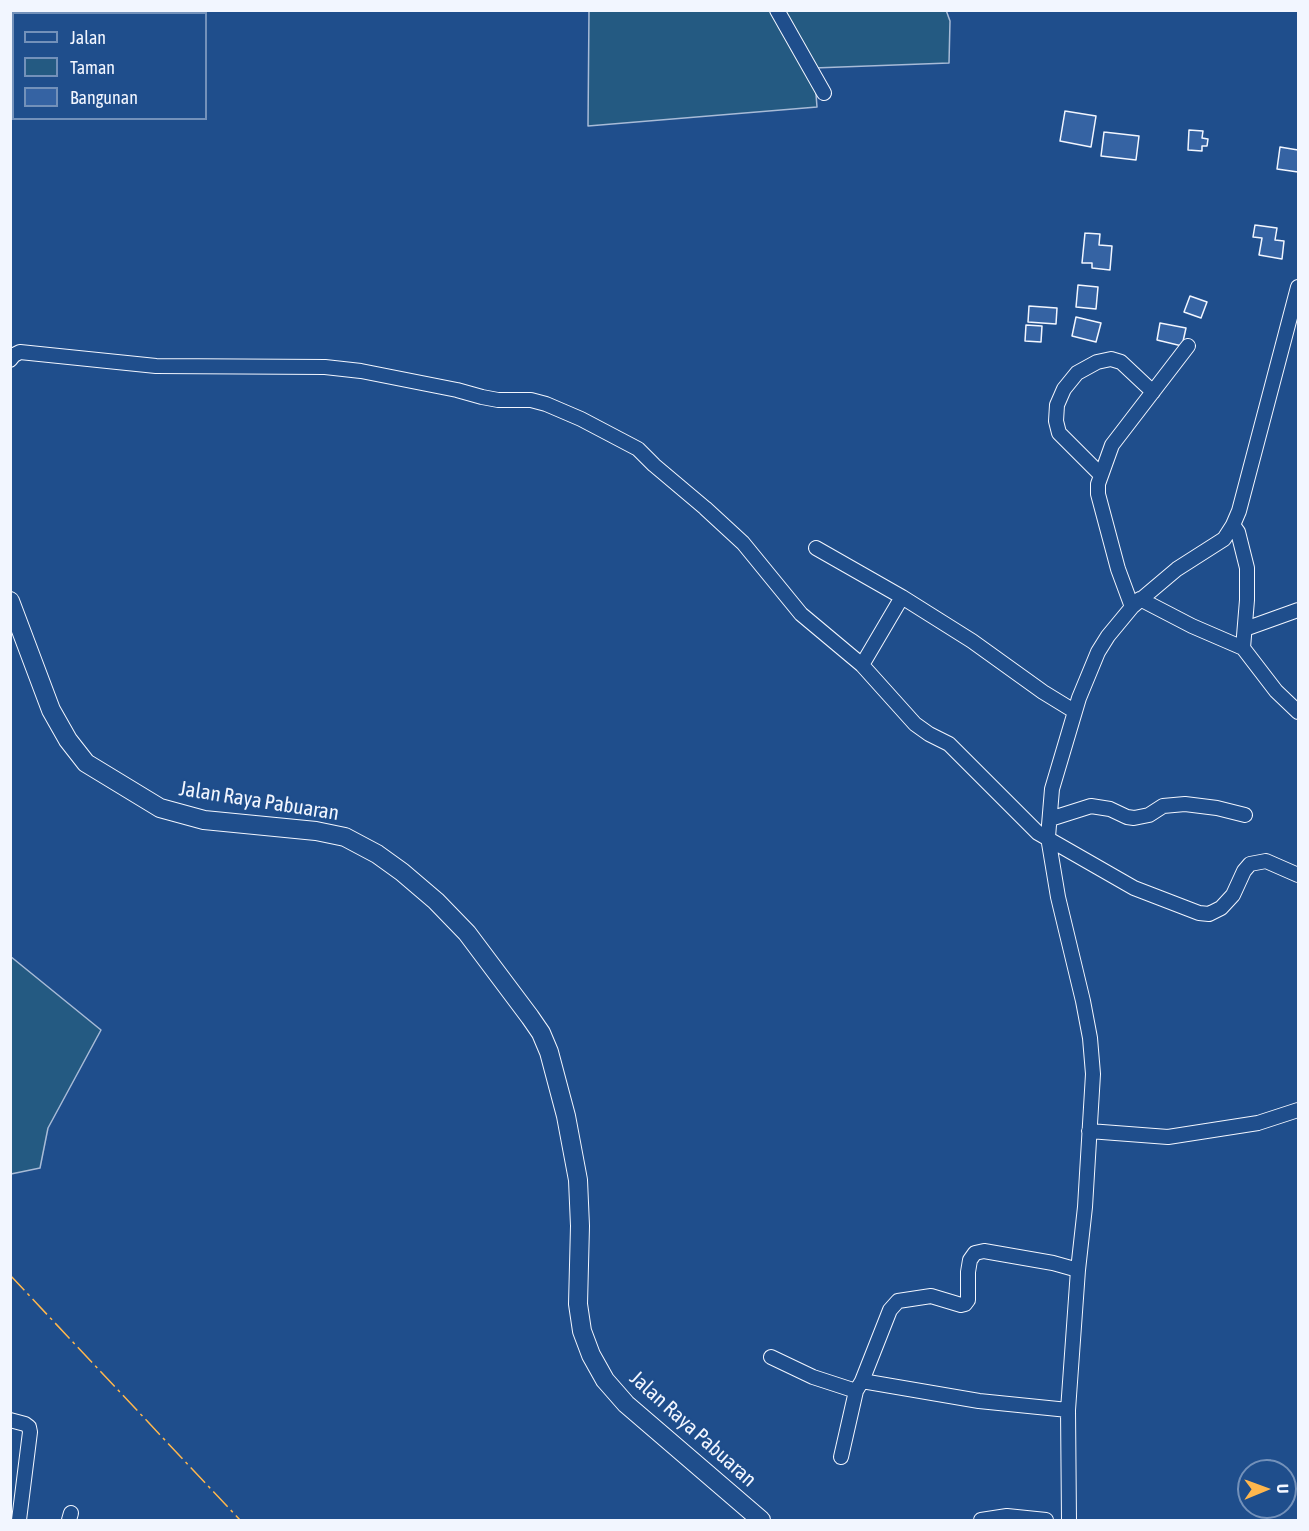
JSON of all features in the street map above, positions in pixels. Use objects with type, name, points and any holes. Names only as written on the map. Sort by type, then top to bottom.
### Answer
[{"type":"street","points":[[777,10],[824,93]]},
{"type":"street","points":[[1069,1521],[1068,1410],[1085,1207],[1086,1157],[1093,1074],[1090,1038],[1048,837],[1052,789],[1074,711],[1098,652],[1108,636],[1136,603],[1178,569],[1224,538],[1233,525],[1239,511],[1299,287]]},
{"type":"street","points":[[1188,346],[1112,445],[1100,474],[1098,494],[1118,569],[1136,603],[1243,648],[1276,691],[1299,712]]},
{"type":"street","points":[[10,360],[20,351],[156,366],[325,367],[361,371],[498,400],[531,400],[546,404],[590,423],[638,449],[742,543],[801,614],[861,665],[915,724],[949,744],[1038,832],[1134,888],[1199,913],[1209,914],[1221,908],[1233,895],[1244,871],[1250,864],[1266,861],[1299,875]]},
{"type":"street","points":[[1100,474],[1059,433],[1056,421],[1057,405],[1064,388],[1077,373],[1097,362],[1111,359],[1121,362],[1153,392]]},
{"type":"street","points":[[1233,525],[1238,532],[1247,568],[1243,648]]},
{"type":"street","points":[[816,548],[902,597],[972,641],[1043,692],[1074,711]]},
{"type":"street","points":[[861,665],[902,597]]},
{"type":"street","name":"Jalan Raya Pabuaran","points":[[10,601],[51,710],[68,740],[86,763],[160,808],[204,820],[316,831],[345,837],[377,854],[402,872],[436,901],[467,933],[530,1017],[541,1033],[549,1052],[566,1116],[578,1180],[580,1226],[578,1304],[582,1331],[591,1355],[605,1380],[626,1404],[761,1521]]},
{"type":"street","points":[[1245,629],[1299,610]]},
{"type":"street","points":[[1050,819],[1091,806],[1134,818],[1149,815],[1164,806],[1173,804],[1198,805],[1245,815]]},
{"type":"street","points":[[1089,1131],[1168,1137],[1258,1123],[1299,1110]]},
{"type":"street","points":[[841,1457],[859,1386],[893,1304],[898,1300],[931,1296],[961,1305],[965,1304],[968,1300],[970,1260],[975,1253],[984,1251],[1053,1263],[1078,1270]]},
{"type":"street","points":[[771,1357],[813,1377],[859,1386],[1068,1410]]},
{"type":"street","points":[[10,1420],[25,1424],[29,1427],[30,1432],[19,1521]]},
{"type":"street","points":[[981,1521],[1007,1516],[1046,1521]]},
{"type":"green space","points":[[946,10],[950,21],[949,63],[814,68],[817,107],[588,126],[589,11]]},
{"type":"green space","points":[[10,956],[101,1030],[48,1128],[40,1168],[11,1174]]},
{"type":"building","points":[[1065,111],[1096,116],[1091,147],[1060,141]]},
{"type":"building","points":[[1189,130],[1203,131],[1202,138],[1208,139],[1207,146],[1202,146],[1202,151],[1188,150]]},
{"type":"building","points":[[1104,132],[1139,136],[1136,160],[1101,156]]},
{"type":"building","points":[[1280,147],[1298,150],[1298,172],[1277,169]]},
{"type":"building","points":[[1255,225],[1277,228],[1275,240],[1284,241],[1282,259],[1259,255],[1262,238],[1253,237]]},
{"type":"building","points":[[1085,233],[1100,234],[1099,245],[1112,246],[1110,270],[1092,268],[1092,263],[1082,263]]},
{"type":"building","points":[[1078,285],[1098,287],[1096,309],[1076,307]]},
{"type":"building","points":[[1190,296],[1207,302],[1201,318],[1184,312]]},
{"type":"building","points":[[1029,306],[1057,308],[1056,324],[1028,322]]},
{"type":"building","points":[[1076,317],[1101,323],[1096,342],[1072,336]]},
{"type":"building","points":[[1160,323],[1186,328],[1182,346],[1157,340]]},
{"type":"building","points":[[1026,325],[1042,326],[1041,342],[1025,341]]},
{"type":"power","points":[[10,1275],[240,1520]]}]
